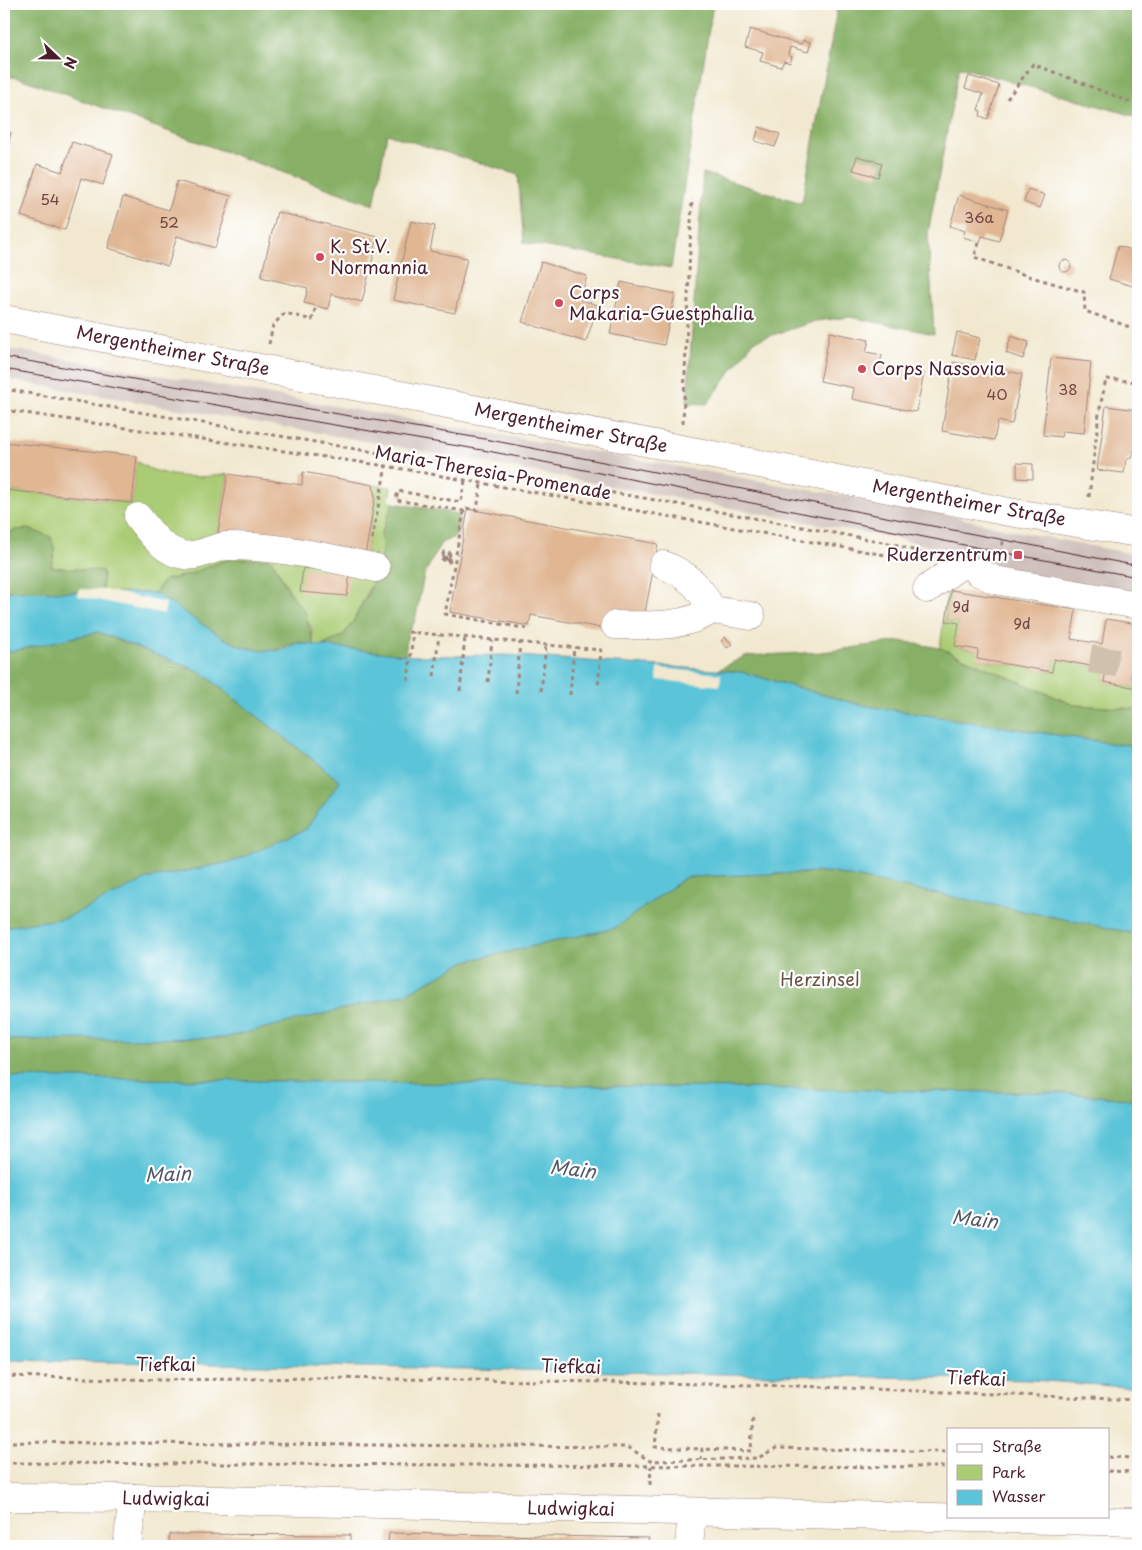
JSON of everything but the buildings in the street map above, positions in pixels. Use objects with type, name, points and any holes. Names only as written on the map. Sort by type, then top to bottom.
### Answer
[{"type":"main road","name":"Mergentheimer Straße","points":[[4,319],[1008,512],[1138,533]]},
{"type":"main road","points":[[138,517],[167,549],[184,555],[199,554],[215,548],[228,546],[304,552],[371,567]]},
{"type":"main road","points":[[663,565],[690,578],[703,592],[712,610]]},
{"type":"main road","points":[[928,589],[977,573],[1138,605]]},
{"type":"main road","points":[[614,625],[680,624],[701,617],[712,610],[751,616]]},
{"type":"main road","name":"Ludwigkai","points":[[4,1497],[133,1498],[947,1518]]},
{"type":"main road","points":[[127,1546],[133,1498]]},
{"type":"main road","points":[[689,1546],[692,1512]]},
{"type":"main road","name":"Ludwigkai","points":[[960,1518],[1138,1522]]},
{"type":"path","points":[[1007,99],[1032,64],[1138,105]]},
{"type":"path","points":[[683,411],[692,199]]},
{"type":"path","points":[[979,243],[974,257],[1031,277],[1084,292],[1086,311],[1138,330]]},
{"type":"path","points":[[262,369],[273,325],[285,314],[312,320],[316,306]]},
{"type":"path","points":[[1092,477],[1099,413],[1106,379],[1138,382]]},
{"type":"path","name":"Maria-Theresia-Promenade","points":[[4,389],[680,505],[894,544],[932,556]]},
{"type":"path","name":"Maria-Theresia-Promenade","points":[[4,410],[386,466],[977,573]]},
{"type":"path","points":[[371,567],[386,466]]},
{"type":"path","points":[[466,480],[461,502],[398,491],[396,500],[464,511],[465,508],[477,510],[482,483]]},
{"type":"path","points":[[464,511],[445,614],[529,629]]},
{"type":"path","points":[[977,573],[1008,512]]},
{"type":"path","points":[[452,559],[445,556],[445,558],[450,558],[446,554],[443,556],[443,558],[447,561],[451,559],[452,556],[452,554],[450,552],[444,552],[442,555],[445,562],[452,559]]},
{"type":"path","points":[[408,632],[601,650],[598,688]]},
{"type":"path","points":[[408,681],[413,632]]},
{"type":"path","points":[[434,676],[438,635]]},
{"type":"path","points":[[460,691],[465,637]]},
{"type":"path","points":[[488,682],[492,640]]},
{"type":"path","points":[[516,693],[520,642]]},
{"type":"path","points":[[541,691],[546,645]]},
{"type":"path","points":[[570,695],[574,647]]},
{"type":"path","name":"Tiefkai","points":[[4,1376],[163,1380],[325,1378],[630,1382],[798,1386],[1138,1400]]},
{"type":"path","points":[[658,1414],[655,1447],[751,1451],[753,1415]]},
{"type":"path","points":[[4,1442],[628,1447],[651,1461],[758,1458],[776,1448],[947,1452]]},
{"type":"path","points":[[701,1460],[702,1449]]},
{"type":"path","points":[[1110,1457],[1138,1458]]},
{"type":"path","points":[[651,1461],[651,1467]]},
{"type":"path","points":[[4,1463],[947,1467]]},
{"type":"path","points":[[1110,1471],[1138,1472]]},
{"type":"shaded area","points":[[4,348],[935,512],[1015,531],[1138,555],[1138,597],[1006,571],[970,555],[893,538],[394,446],[4,379]]},
{"type":"green space","points":[[4,4],[713,4],[671,268],[524,243],[518,175],[387,134],[374,205],[25,80],[4,75]]},
{"type":"green space","points":[[838,4],[1138,4],[1138,117],[959,67],[928,234],[934,334],[850,317],[816,321],[754,341],[707,404],[687,403],[703,173],[802,203]]},
{"type":"green space","points":[[136,461],[157,471],[180,476],[205,477],[228,474],[218,533],[365,556],[375,497],[373,485],[391,487],[389,501],[393,503],[381,534],[382,551],[379,568],[353,622],[343,635],[322,646],[314,645],[311,627],[271,559],[222,561],[192,574],[164,580],[155,593],[102,592],[103,572],[51,567],[15,530],[4,536],[4,490],[132,503]]},
{"type":"green space","points":[[393,503],[460,514],[456,536],[441,543],[424,575],[415,621],[408,632],[405,655],[322,646],[344,635],[353,622],[373,583],[382,551],[381,534]]},
{"type":"green space","points":[[29,529],[51,537],[55,552],[51,567],[103,571],[102,592],[4,591],[4,536],[15,530]]},
{"type":"green space","points":[[232,559],[271,559],[290,593],[305,612],[314,645],[298,643],[268,651],[247,648],[233,643],[205,628],[155,593],[164,580],[182,577]]},
{"type":"green space","points":[[951,590],[946,621],[959,623],[956,646],[977,650],[979,646],[977,659],[1052,672],[1054,659],[1106,669],[1104,682],[1138,688],[1138,709],[1074,705],[940,648],[947,593]]},
{"type":"green space","points":[[98,632],[201,672],[340,781],[306,829],[235,861],[147,879],[67,918],[4,927],[4,653]]},
{"type":"green space","points":[[900,641],[940,648],[1074,705],[1138,709],[1138,746],[860,705],[741,672],[718,670],[745,656],[823,652]]},
{"type":"green space","name":"Herzinsel","points":[[829,872],[1138,934],[1138,1100],[1064,1093],[4,1077],[4,1040],[224,1038],[405,994],[466,961],[615,928],[686,877]]},
{"type":"water","points":[[4,591],[155,593],[223,638],[243,647],[263,651],[282,650],[297,643],[415,656],[505,655],[741,672],[860,705],[1138,746],[1138,934],[829,872],[686,877],[615,928],[466,961],[405,994],[224,1038],[4,1040],[4,927],[66,918],[147,879],[235,861],[306,829],[340,781],[201,672],[98,632],[4,653]]},
{"type":"water","name":"Main","points":[[4,1077],[1064,1093],[1138,1100],[1138,1388],[1033,1380],[4,1360]]},
{"type":"pier","points":[[79,589],[105,590],[166,603],[164,614],[78,596]]},
{"type":"pier","points":[[658,668],[721,674],[720,686],[657,680]]},
{"type":"tunnel","points":[[1090,659],[1138,666]]},
{"type":"tram line","points":[[4,357],[485,439],[1138,566]]},
{"type":"tram line","points":[[4,369],[488,451],[1000,552],[1138,577]]},
{"type":"place","name":"K. St.V. Normannia","points":[[320,257]]},
{"type":"place","name":"Corps Makaria-Guestphalia","points":[[559,303]]},
{"type":"place","name":"Corps Nassovia","points":[[862,369]]},
{"type":"place","name":"Ruderzentrum","points":[[1018,555]]}]
